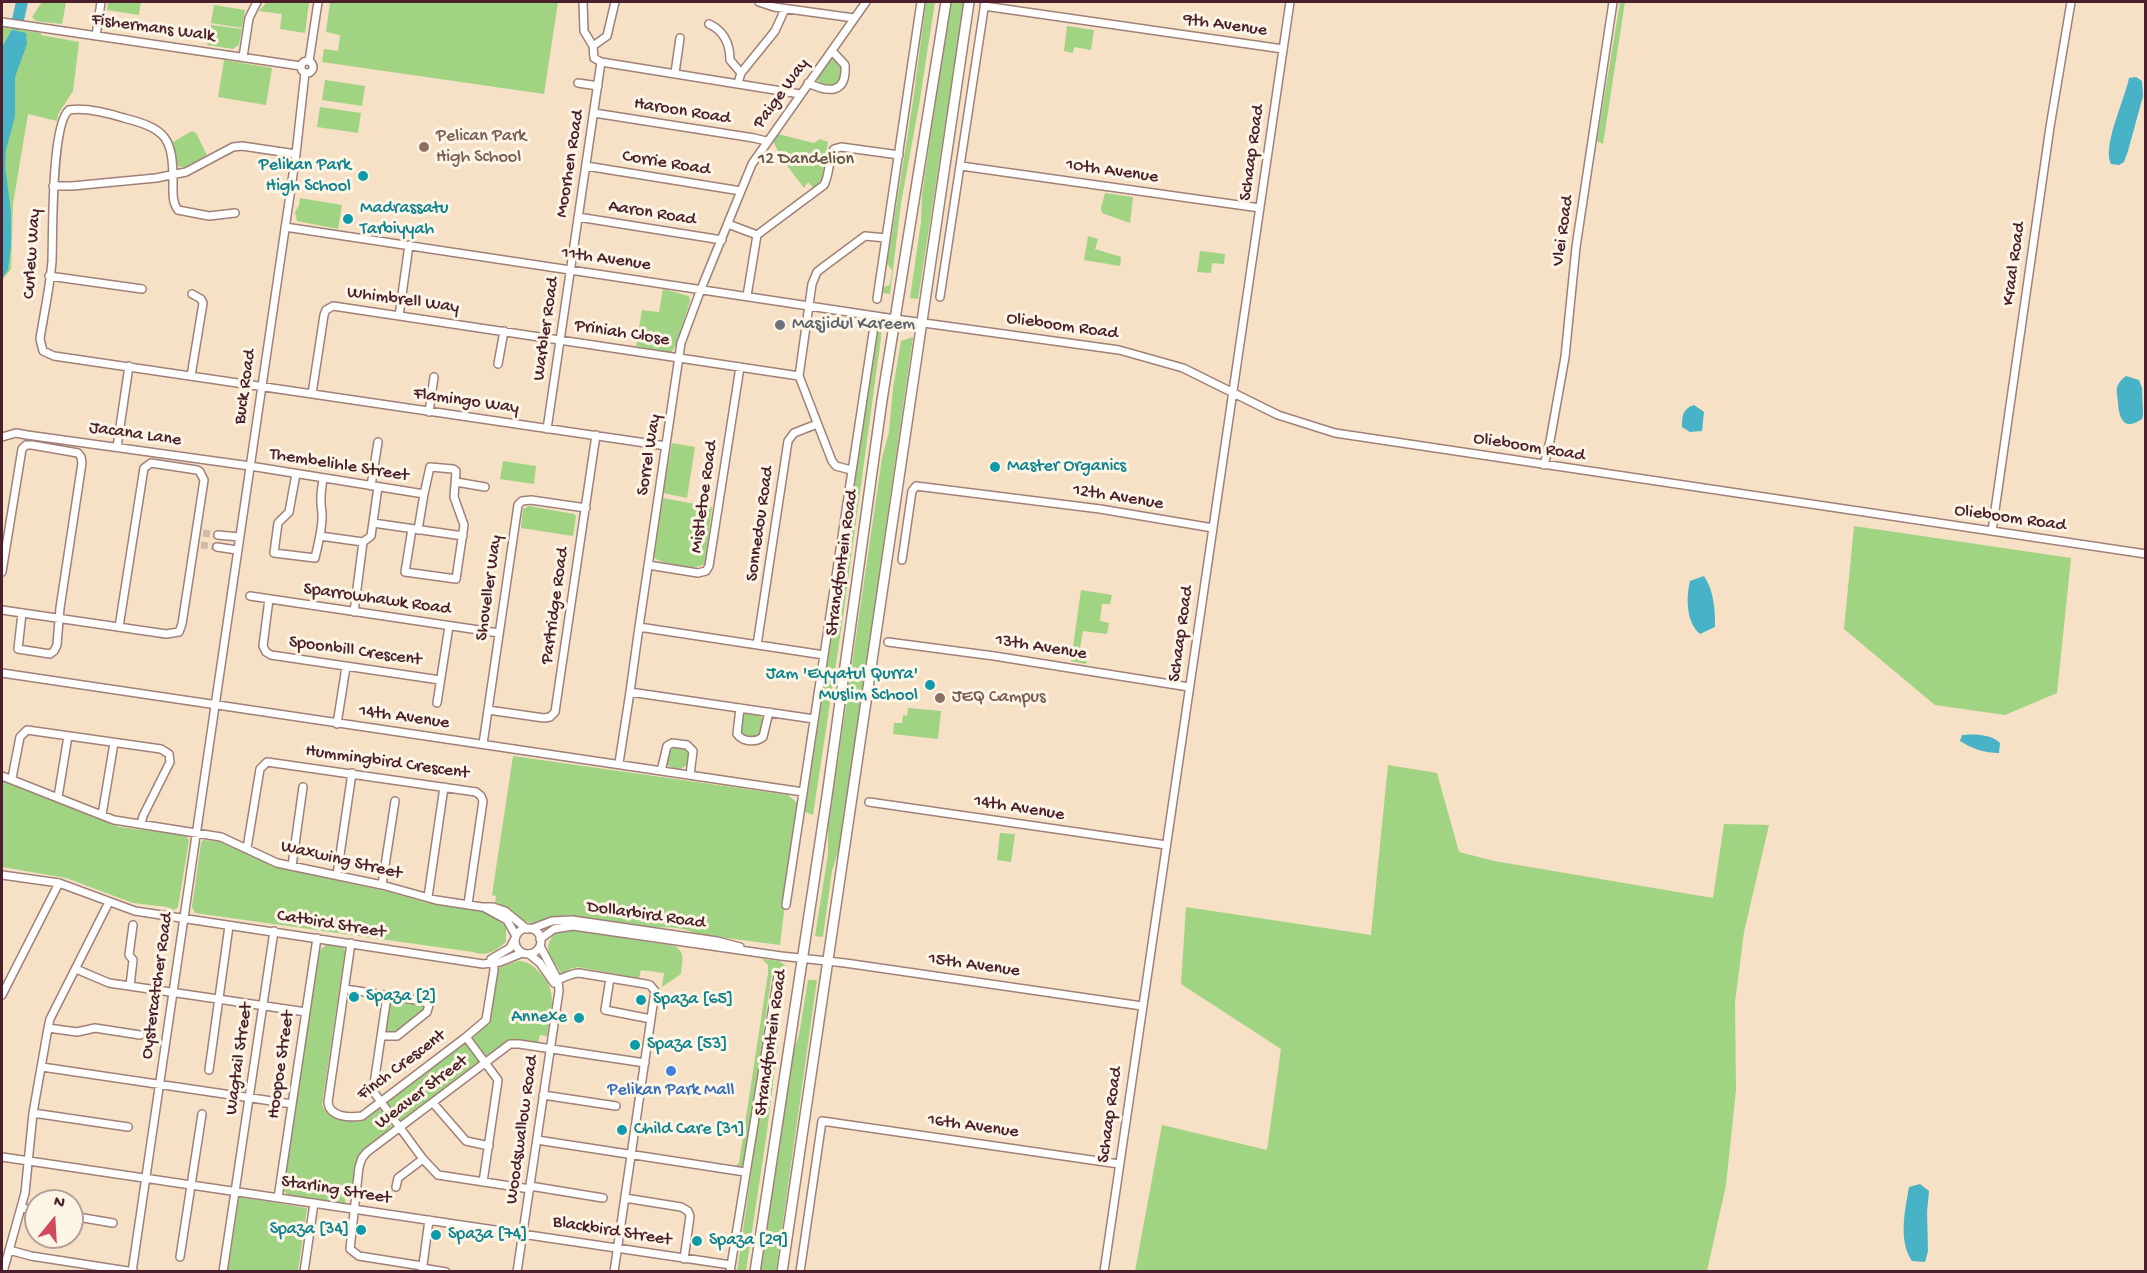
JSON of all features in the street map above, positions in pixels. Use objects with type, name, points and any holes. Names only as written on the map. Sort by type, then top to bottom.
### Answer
[{"type":"main road","name":"Strandfontein Road","points":[[755,1272],[827,795],[878,429],[946,2]]},
{"type":"main road","points":[[782,1272],[969,2]]},
{"type":"street","points":[[96,36],[101,2]]},
{"type":"street","points":[[243,57],[249,18],[257,2]]},
{"type":"street","points":[[309,61],[318,2]]},
{"type":"street","points":[[583,2],[584,31],[592,46],[594,58],[601,62],[738,82],[800,94]]},
{"type":"street","points":[[592,46],[608,36],[615,2]]},
{"type":"street","points":[[759,2],[785,9],[854,18]]},
{"type":"street","name":"Paige Way","points":[[701,289],[752,164],[866,2]]},
{"type":"street","points":[[877,299],[921,2]]},
{"type":"street","name":"Schaap Road","points":[[1104,1272],[1290,2]]},
{"type":"street","name":"Vlei Road","points":[[1544,465],[1563,365],[1577,236],[1613,2]]},
{"type":"street","name":"Kraal Road","points":[[1992,531],[2050,127],[2071,2]]},
{"type":"street","points":[[940,297],[984,4]]},
{"type":"street","name":"9th Avenue","points":[[984,4],[1283,49]]},
{"type":"street","points":[[738,82],[741,73],[775,31],[785,9]]},
{"type":"street","name":"Fishermans Walk","points":[[5,23],[301,66]]},
{"type":"street","points":[[709,24],[722,34],[729,46],[730,60],[741,73]]},
{"type":"street","points":[[675,73],[680,38]]},
{"type":"street","points":[[808,84],[830,90],[841,86],[845,65],[832,51]]},
{"type":"street","points":[[304,61],[309,61],[313,65],[312,69],[305,73],[301,66],[304,61]]},
{"type":"street","name":"Moorhen Road","points":[[570,270],[601,62]]},
{"type":"street","name":"Buck Road","points":[[213,705],[296,154],[305,73]]},
{"type":"street","points":[[578,83],[598,86]]},
{"type":"street","points":[[53,186],[63,118],[69,110],[111,114],[146,123],[159,130],[168,143],[173,174],[173,201],[180,211],[209,216],[235,213]]},
{"type":"street","name":"Haroon Road","points":[[594,113],[766,141]]},
{"type":"street","name":"Curlew Way","points":[[261,386],[54,356],[43,351],[39,339],[49,276],[53,186],[156,178],[186,172],[233,147],[242,146],[296,154]]},
{"type":"street","points":[[747,296],[757,236],[824,185],[834,149],[841,147],[899,155]]},
{"type":"street","name":"10th Avenue","points":[[961,165],[1260,208]]},
{"type":"street","name":"Corrie Road","points":[[586,166],[741,191]]},
{"type":"street","name":"Aaron Road","points":[[578,217],[722,240]]},
{"type":"street","points":[[728,224],[757,236]]},
{"type":"street","name":"11th Avenue","points":[[285,227],[922,322]]},
{"type":"street","points":[[851,470],[836,466],[832,461],[799,376],[809,305],[815,276],[822,268],[866,236],[886,238]]},
{"type":"street","points":[[399,316],[409,245]]},
{"type":"street","name":"Warbler Road","points":[[548,429],[570,270]]},
{"type":"street","points":[[49,276],[142,289]]},
{"type":"street","name":"Sorrel Way","points":[[619,763],[684,333],[701,289]]},
{"type":"street","points":[[191,376],[203,303],[201,299],[192,294]]},
{"type":"street","name":"Whimbrell Way","points":[[312,394],[324,315],[329,307],[560,340]]},
{"type":"street","name":"Olieboom Road","points":[[922,322],[1129,352],[1183,368],[1278,415],[1335,433],[2145,554]]},
{"type":"street","points":[[498,364],[504,331]]},
{"type":"street","name":"Strandfontein Road","points":[[786,905],[873,333]]},
{"type":"street","name":"Priniah Close","points":[[560,340],[799,376]]},
{"type":"street","points":[[117,447],[129,366]]},
{"type":"street","name":"Mistletoe Road","points":[[648,565],[698,573],[706,571],[709,566],[740,367]]},
{"type":"street","points":[[429,411],[434,377]]},
{"type":"street","name":"Flamingo Way","points":[[261,386],[666,446]]},
{"type":"street","name":"Sonnedou Road","points":[[757,645],[788,441],[794,433],[817,424]]},
{"type":"street","name":"Jacana Lane","points":[[2,437],[16,434],[250,466]]},
{"type":"street","name":"Partridge Road","points":[[488,710],[544,718],[550,717],[555,712],[596,435]]},
{"type":"street","points":[[320,536],[363,542],[371,536],[378,442]]},
{"type":"street","points":[[2,572],[22,449],[26,445],[32,445],[78,453],[82,463],[60,608],[57,645],[54,651],[50,654],[21,651],[17,647],[22,613]]},
{"type":"street","points":[[2,610],[166,634],[179,632],[183,624],[200,532],[204,480],[200,472],[192,468],[155,463],[146,465],[142,476],[119,627]]},
{"type":"street","name":"Thembelihle Street","points":[[250,466],[424,494],[406,573],[455,579],[463,536]]},
{"type":"street","points":[[373,523],[463,536],[464,523],[454,497],[456,471],[430,467],[424,494]]},
{"type":"street","points":[[296,474],[289,512],[279,521],[274,553],[315,558],[320,536],[323,479]]},
{"type":"street","points":[[456,482],[485,487]]},
{"type":"street","name":"12th Avenue","points":[[902,560],[912,490],[916,486],[1100,509],[1213,528]]},
{"type":"street","name":"Shoveller Way","points":[[483,744],[518,505],[522,501],[531,500],[586,508]]},
{"type":"street","points":[[218,535],[239,537]]},
{"type":"street","points":[[354,612],[363,542]]},
{"type":"street","points":[[217,547],[237,550]]},
{"type":"street","name":"Sparrowhawk Road","points":[[250,597],[499,633]]},
{"type":"street","name":"Spoonbill Crescent","points":[[269,599],[263,642],[266,652],[271,655],[346,668],[440,680],[449,626]]},
{"type":"street","points":[[639,627],[824,656]]},
{"type":"street","name":"13th Avenue","points":[[888,642],[1190,687]]},
{"type":"street","points":[[337,724],[346,668]]},
{"type":"street","name":"14th Avenue","points":[[2,673],[803,792]]},
{"type":"street","points":[[437,703],[440,680]]},
{"type":"street","points":[[630,692],[814,719]]},
{"type":"street","name":"Oystercatcher Road","points":[[132,1271],[213,705]]},
{"type":"street","points":[[740,708],[737,734],[746,740],[757,741],[763,737],[769,712]]},
{"type":"street","points":[[12,778],[20,737],[24,732],[31,730],[161,749],[170,756],[170,762],[141,824]]},
{"type":"street","points":[[58,797],[68,736]]},
{"type":"street","points":[[102,815],[114,743]]},
{"type":"street","points":[[661,771],[666,747],[672,743],[687,745],[693,752],[690,775]]},
{"type":"street","name":"Hummingbird Crescent","points":[[247,848],[260,769],[264,763],[271,761],[476,792],[483,798],[468,904]]},
{"type":"street","points":[[337,875],[352,773]]},
{"type":"street","name":"Waxwing Street","points":[[2,776],[114,820],[221,837],[277,863],[428,897],[493,907],[505,911],[529,929]]},
{"type":"street","points":[[428,897],[444,787]]},
{"type":"street","points":[[292,866],[303,788]]},
{"type":"street","points":[[382,885],[395,801]]},
{"type":"street","name":"14th Avenue","points":[[869,802],[1166,845]]},
{"type":"street","name":"Catbird Street","points":[[2,875],[58,883],[135,911],[229,926],[474,962],[493,961],[525,954]]},
{"type":"street","points":[[2,995],[58,883]]},
{"type":"street","points":[[3,1272],[26,1192],[33,1113],[48,1028],[110,902]]},
{"type":"street","name":"Waxwing Street","points":[[482,907],[507,920],[515,938]]},
{"type":"street","name":"Dollarbird Road","points":[[529,929],[552,921],[572,920],[717,941],[757,952]]},
{"type":"street","points":[[130,986],[133,960],[129,955],[133,925]]},
{"type":"street","points":[[209,1070],[229,926]]},
{"type":"street","name":"Dollarbird Road","points":[[540,942],[554,929],[573,926],[802,958]]},
{"type":"street","points":[[529,929],[537,932],[540,942],[536,952],[525,954],[516,946],[515,938],[520,931],[529,929]]},
{"type":"street","name":"Wagtail Street","points":[[223,1272],[274,931]]},
{"type":"street","name":"Hoopoe Street","points":[[278,1198],[317,938]]},
{"type":"street","name":"Catbird Street","points":[[493,961],[510,948],[515,938]]},
{"type":"street","name":"Woodswallow Road","points":[[517,1272],[558,994],[556,980],[540,942]]},
{"type":"street","name":"Finch Crescent","points":[[351,943],[328,1107],[334,1113],[357,1117],[362,1116],[486,1020],[494,970],[493,961]]},
{"type":"street","name":"Woodswallow Road","points":[[525,954],[540,963],[556,980]]},
{"type":"street","name":"15th Avenue","points":[[802,958],[1142,1006]]},
{"type":"street","points":[[76,969],[108,983],[306,1012]]},
{"type":"street","points":[[556,980],[577,972],[646,984],[653,988],[655,996],[614,1272]]},
{"type":"street","name":"Strandfontein Road","points":[[731,1268],[778,976]]},
{"type":"street","points":[[610,978],[606,1011],[651,1018]]},
{"type":"street","points":[[345,989],[423,1001],[428,1004],[430,1008],[397,1036],[381,1036]]},
{"type":"street","points":[[387,996],[373,1088],[423,1159],[438,1175],[603,1198]]},
{"type":"street","points":[[48,1028],[77,1032],[95,1028],[140,1035]]},
{"type":"street","points":[[466,1037],[498,1080],[483,1182]]},
{"type":"street","name":"Weaver Street","points":[[422,1268],[359,1256],[352,1252],[350,1243],[358,1173],[362,1158],[510,1044],[645,1063]]},
{"type":"street","points":[[42,1067],[292,1104]]},
{"type":"street","points":[[543,1095],[616,1106]]},
{"type":"street","points":[[434,1103],[466,1141],[489,1146]]},
{"type":"street","points":[[33,1113],[128,1127]]},
{"type":"street","points":[[180,1257],[202,1114]]},
{"type":"street","name":"16th Avenue","points":[[800,1272],[822,1121],[1119,1164]]},
{"type":"street","points":[[537,1140],[745,1172]]},
{"type":"street","name":"Starling Street","points":[[2,1157],[523,1234]]},
{"type":"street","points":[[396,1187],[398,1178],[423,1159]]},
{"type":"street","points":[[625,1198],[681,1207],[688,1211],[690,1216],[684,1258]]},
{"type":"street","points":[[304,1272],[314,1203]]},
{"type":"street","points":[[84,1218],[113,1223]]},
{"type":"street","points":[[429,1220],[422,1268],[446,1272]]},
{"type":"street","name":"Blackbird Street","points":[[523,1234],[684,1258],[731,1268]]},
{"type":"street","points":[[9,1250],[39,1258],[132,1271]]},
{"type":"green space","points":[[42,2],[66,2],[62,24],[36,21],[32,17]]},
{"type":"green space","points":[[108,2],[141,2],[139,15],[107,10]]},
{"type":"green space","points":[[267,2],[309,2],[305,33],[280,29],[282,14],[259,11]]},
{"type":"green space","points":[[330,2],[558,2],[544,94],[322,62],[324,49],[338,51],[340,35],[326,32]]},
{"type":"green space","points":[[926,2],[935,2],[901,203],[890,294],[882,293],[883,287],[890,285],[892,270],[887,264]]},
{"type":"green space","points":[[950,2],[964,2],[918,299],[910,298],[921,222],[922,195]]},
{"type":"green space","points":[[1620,2],[1625,2],[1603,144],[1597,141]]},
{"type":"green space","points":[[214,5],[245,10],[242,28],[211,23]]},
{"type":"green space","points":[[211,25],[242,29],[239,45],[233,49],[207,45]]},
{"type":"green space","points":[[1067,26],[1094,30],[1091,50],[1074,47],[1073,53],[1064,51]]},
{"type":"green space","points":[[2,27],[79,42],[73,91],[58,114],[57,121],[28,114],[13,204],[11,269],[2,280]]},
{"type":"green space","points":[[835,59],[842,69],[839,83],[834,86],[819,83],[817,78],[830,60]]},
{"type":"green space","points":[[224,60],[272,68],[266,105],[218,97]]},
{"type":"green space","points":[[325,80],[365,86],[362,106],[322,100]]},
{"type":"green space","points":[[320,107],[361,113],[358,133],[317,127]]},
{"type":"green space","points":[[192,131],[196,133],[207,155],[185,167],[179,167],[175,161],[173,142]]},
{"type":"green space","name":"12 Dandelion","points":[[778,134],[814,143],[820,139],[828,142],[822,179],[814,188],[808,182],[804,188],[782,159],[773,141]]},
{"type":"green space","points":[[1105,193],[1133,197],[1130,223],[1102,213]]},
{"type":"green space","points":[[300,198],[342,205],[338,229],[297,221],[295,212]]},
{"type":"green space","points":[[1088,236],[1098,239],[1095,249],[1121,257],[1120,266],[1084,260]]},
{"type":"green space","points":[[1200,251],[1225,254],[1224,264],[1212,263],[1211,273],[1197,272]]},
{"type":"green space","points":[[663,289],[689,296],[690,301],[676,345],[671,353],[636,346],[642,310],[659,312]]},
{"type":"green space","points":[[876,327],[881,330],[881,338],[813,815],[805,812],[863,429]]},
{"type":"green space","points":[[913,337],[840,846],[832,871],[823,937],[815,936],[828,854],[828,829],[882,458],[889,432],[893,388],[901,341]]},
{"type":"green space","points":[[672,443],[695,447],[687,498],[663,493]]},
{"type":"green space","points":[[503,461],[536,466],[534,484],[500,479]]},
{"type":"green space","points":[[663,498],[712,507],[705,564],[693,567],[679,566],[654,558]]},
{"type":"green space","points":[[529,506],[574,514],[576,516],[573,536],[521,528],[523,509]]},
{"type":"green space","points":[[1854,526],[2071,558],[2057,693],[2005,715],[1935,705],[1844,629]]},
{"type":"green space","points":[[1081,590],[1112,595],[1110,604],[1102,604],[1100,621],[1109,623],[1107,634],[1083,631],[1079,654],[1087,656],[1086,664],[1071,661]]},
{"type":"green space","points":[[908,708],[941,711],[938,739],[893,734],[894,723],[902,723],[903,715],[907,716]]},
{"type":"green space","points":[[747,713],[760,715],[763,720],[762,734],[758,738],[747,737],[740,731],[742,716]]},
{"type":"green space","points":[[674,747],[689,751],[688,764],[681,769],[667,765],[669,753]]},
{"type":"green space","points":[[513,756],[788,795],[797,803],[780,945],[696,934],[677,928],[657,928],[566,915],[532,923],[524,921],[510,909],[495,902],[496,896],[492,895]]},
{"type":"green space","points":[[1388,765],[1437,773],[1459,852],[1494,861],[1713,898],[1724,824],[1769,825],[1744,932],[1735,1002],[1736,1090],[1726,1185],[1707,1271],[1135,1271],[1162,1125],[1267,1150],[1281,1049],[1181,984],[1186,907],[1371,935]]},
{"type":"green space","points":[[2,780],[119,827],[185,835],[189,840],[178,907],[174,910],[133,903],[66,878],[2,867]]},
{"type":"green space","points":[[1000,833],[1015,834],[1011,862],[997,860]]},
{"type":"green space","points":[[203,840],[224,842],[276,867],[428,903],[489,914],[506,926],[506,942],[495,950],[482,954],[195,913],[192,907]]},
{"type":"green space","points":[[574,930],[675,946],[682,955],[681,974],[662,987],[664,973],[641,970],[639,978],[578,967],[562,974],[552,959],[548,944],[555,934]]},
{"type":"green space","points":[[326,945],[343,947],[345,951],[322,1105],[333,1117],[360,1122],[379,1108],[393,1128],[359,1155],[352,1192],[346,1191],[345,1204],[288,1195],[283,1190],[319,951]]},
{"type":"green space","points":[[762,959],[779,961],[785,965],[787,975],[782,1005],[779,1004],[783,975],[772,973],[744,1164],[741,1167],[735,1167],[739,1163],[768,973],[768,965]]},
{"type":"green space","points":[[518,961],[532,965],[549,986],[552,1010],[547,1036],[540,1035],[538,1043],[513,1040],[489,1056],[485,1055],[473,1038],[474,1034],[490,1022],[498,968]]},
{"type":"green space","points":[[808,980],[817,980],[776,1271],[761,1271],[794,1050],[799,1035]]},
{"type":"green space","points":[[394,1000],[425,1005],[426,1009],[394,1034],[385,1031],[389,1003]]},
{"type":"green space","points":[[774,1014],[781,1019],[767,1132],[746,1271],[737,1272]]},
{"type":"green space","points":[[465,1041],[479,1063],[400,1123],[386,1102]]},
{"type":"green space","points":[[239,1197],[307,1208],[298,1271],[228,1271]]},
{"type":"water","points":[[12,30],[26,33],[27,44],[15,77],[15,116],[6,150],[5,166],[11,212],[11,246],[8,270],[2,278],[2,47]]},
{"type":"water","points":[[2136,77],[2142,81],[2143,96],[2128,151],[2124,162],[2119,165],[2111,164],[2109,146],[2115,122],[2129,78]]},
{"type":"water","points":[[2126,376],[2139,380],[2142,388],[2142,419],[2131,424],[2127,424],[2122,419],[2117,393],[2118,384]]},
{"type":"water","points":[[1694,405],[1704,412],[1702,431],[1690,432],[1682,427],[1682,419],[1685,410]]},
{"type":"water","points":[[1704,576],[1712,594],[1715,627],[1700,634],[1692,623],[1688,609],[1688,595],[1690,581]]},
{"type":"water","points":[[1962,735],[1992,738],[2000,743],[1999,753],[1969,746],[1960,741]]},
{"type":"water","points":[[1920,1184],[1929,1191],[1928,1251],[1925,1262],[1912,1261],[1904,1235],[1904,1215],[1909,1187]]},
{"type":"waterway","points":[[17,24],[22,2]]},
{"type":"tunnel","points":[[203,533],[218,535]]},
{"type":"tunnel","points":[[201,545],[217,547]]},
{"type":"place","name":"Pelican Park High School","points":[[424,147]]},
{"type":"place","name":"Pelikan Park High School","points":[[363,176]]},
{"type":"place","name":"Madrassatu Tarbiyyah","points":[[348,219]]},
{"type":"place","name":"Masjidul Kareem","points":[[780,325]]},
{"type":"place","name":"Master Organics","points":[[995,467]]},
{"type":"place","name":"Jam 'Eyyatul Qurra' Muslim School","points":[[930,685]]},
{"type":"place","name":"JEQ Campus","points":[[940,698]]},
{"type":"place","name":"Spaza [2]","points":[[354,997]]},
{"type":"place","name":"Spaza [65]","points":[[641,1000]]},
{"type":"place","name":"Annexe","points":[[579,1018]]},
{"type":"place","name":"Spaza [53]","points":[[635,1045]]},
{"type":"place","name":"Pelikan Park Mall","points":[[671,1071]]},
{"type":"place","name":"Child Care [31]","points":[[622,1130]]},
{"type":"place","name":"Spaza [34]","points":[[361,1230]]},
{"type":"place","name":"Spaza [74]","points":[[436,1235]]},
{"type":"place","name":"Spaza [29]","points":[[697,1241]]}]
